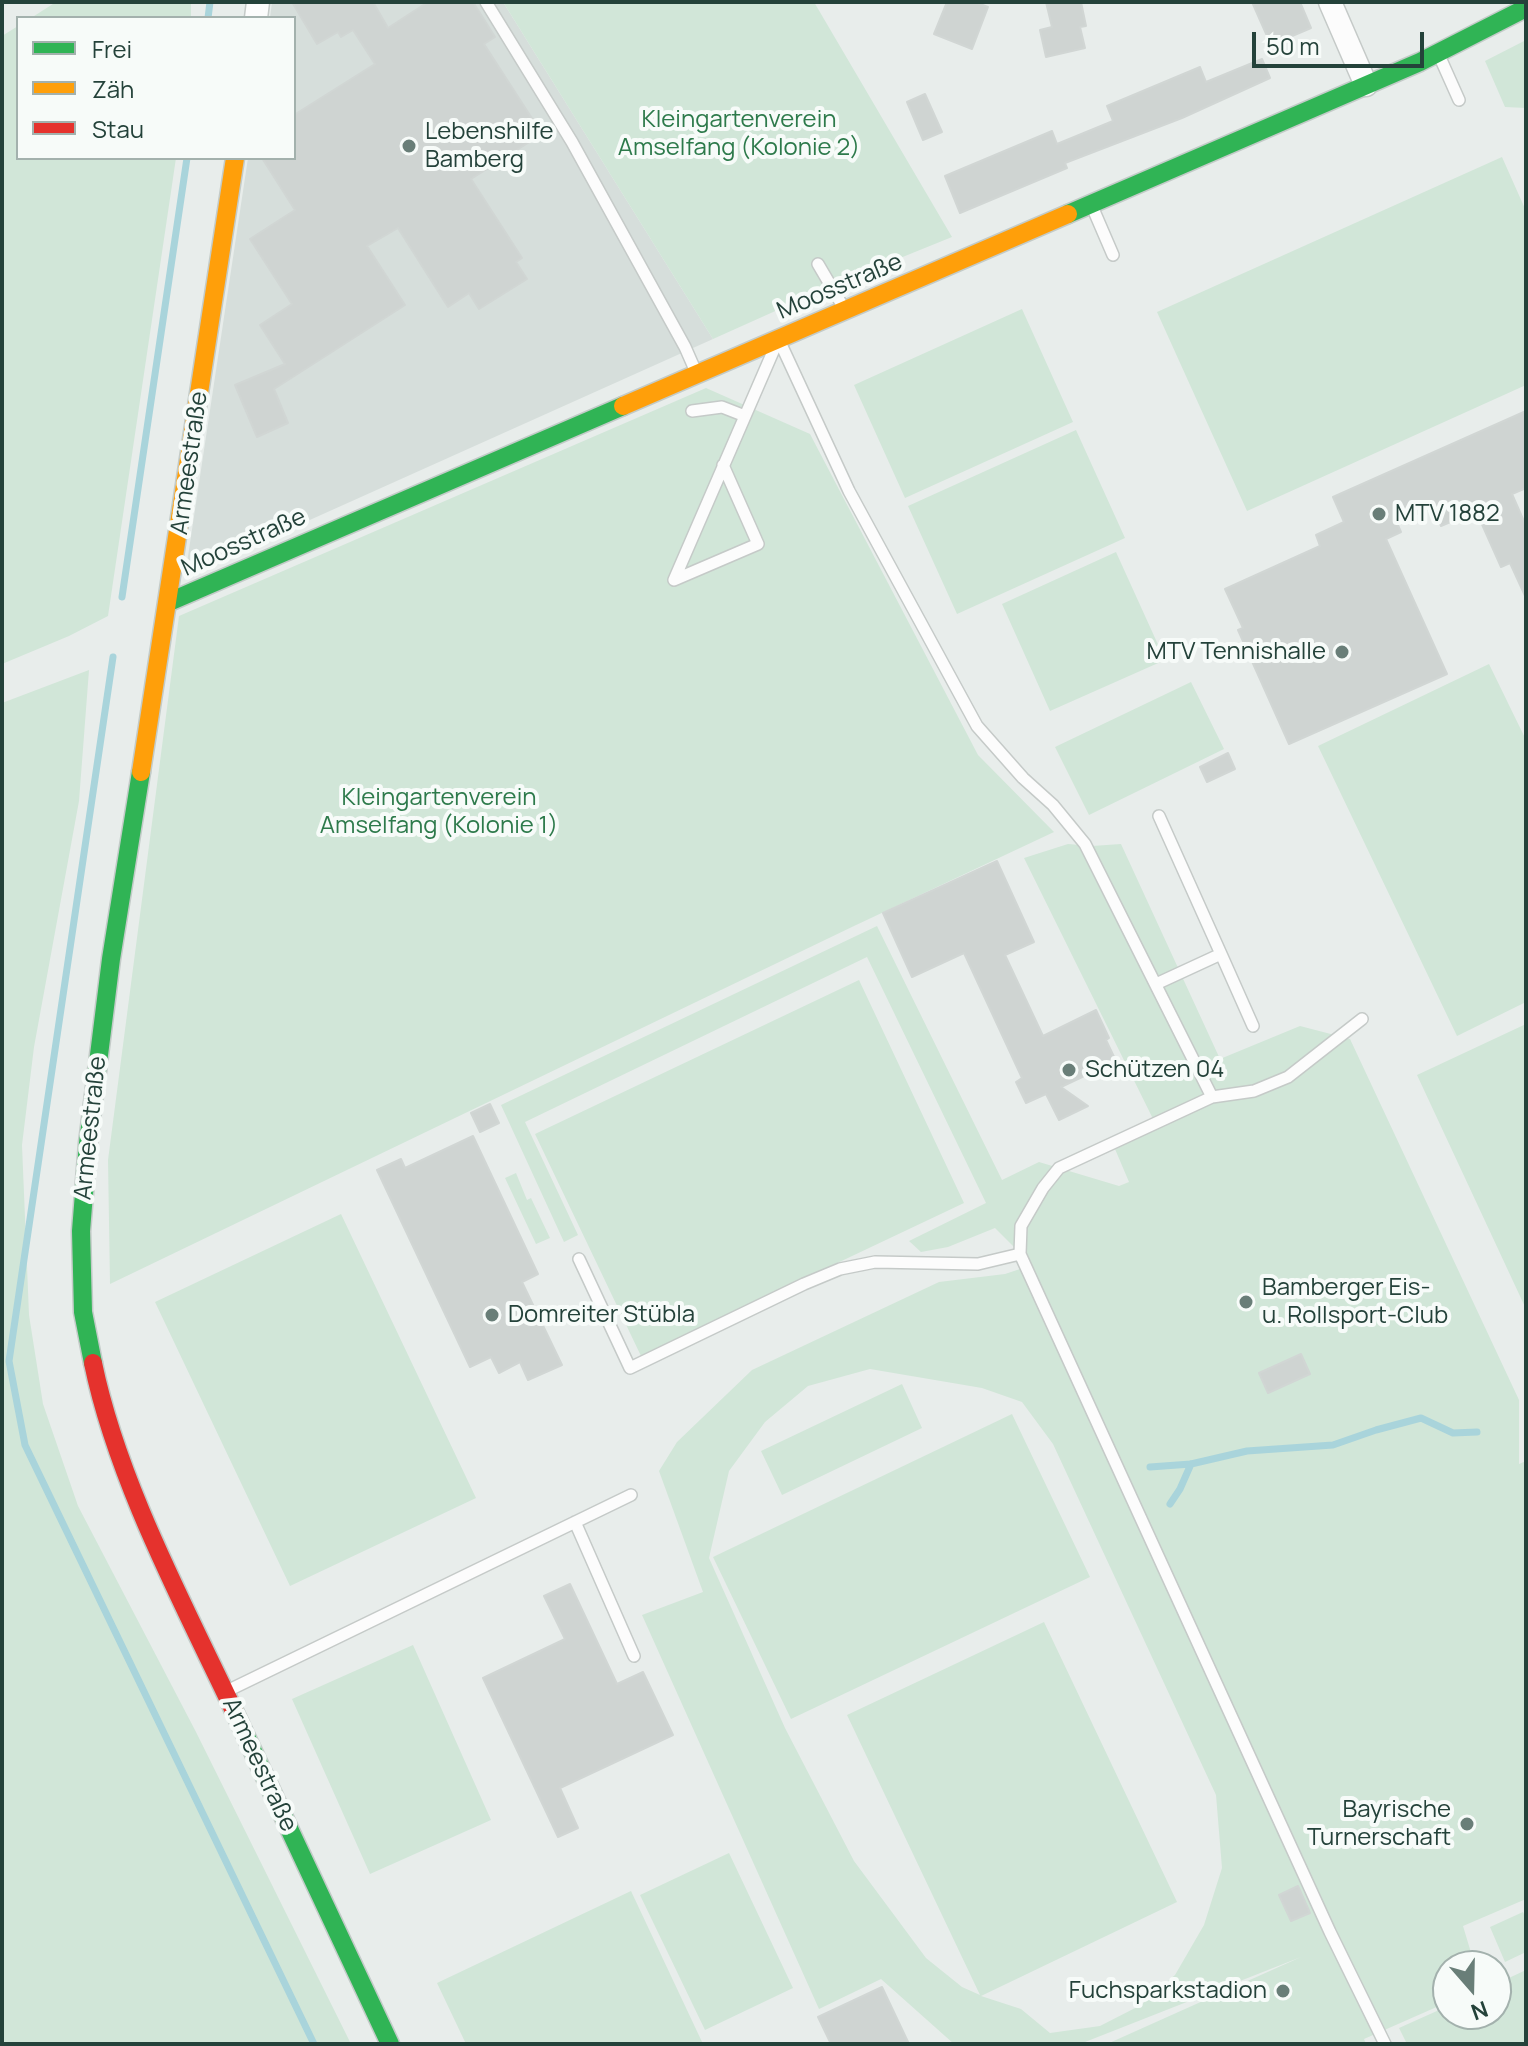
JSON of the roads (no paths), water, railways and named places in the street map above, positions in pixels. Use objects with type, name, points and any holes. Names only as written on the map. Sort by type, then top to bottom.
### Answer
[{"type":"street","points":[[1330,2],[1366,85]]},
{"type":"street","name":"Moosstraße","points":[[169,602],[1366,85],[1526,8]]},
{"type":"street","name":"Armeestraße","points":[[235,160],[169,602],[111,959],[89,1128],[81,1231],[83,1312],[96,1376],[114,1437],[156,1545],[390,2044]]},
{"type":"lane","points":[[486,2],[572,142],[685,347],[696,373]]},
{"type":"lane","points":[[1438,53],[1459,100]]},
{"type":"lane","points":[[1091,204],[1113,255]]},
{"type":"lane","points":[[818,264],[845,310]]},
{"type":"lane","points":[[723,465],[758,544],[674,580],[723,465],[779,339]]},
{"type":"lane","points":[[779,339],[849,491],[977,726],[1023,778],[1053,805],[1085,844],[1212,1097]]},
{"type":"lane","points":[[692,411],[722,407],[745,416]]},
{"type":"lane","points":[[1159,816],[1253,1026]]},
{"type":"lane","points":[[1156,984],[1221,954]]},
{"type":"lane","points":[[1362,1019],[1288,1077],[1254,1091],[1212,1097],[1059,1168],[1043,1188],[1021,1226],[1020,1254],[1330,1932],[1385,2044]]},
{"type":"lane","points":[[579,1259],[630,1368],[840,1269],[875,1262],[978,1264],[1020,1254]]},
{"type":"lane","points":[[225,1692],[631,1495]]},
{"type":"lane","points":[[575,1522],[634,1656]]},
{"type":"waterway","points":[[208,16],[210,2]]},
{"type":"waterway","points":[[122,597],[187,160]]},
{"type":"waterway","points":[[113,657],[9,1361],[25,1445],[314,2044]]},
{"type":"waterway","points":[[1150,1467],[1191,1464],[1247,1451],[1333,1445],[1421,1418],[1453,1433],[1477,1432]]},
{"type":"waterway","points":[[1170,1504],[1191,1464]]},
{"type":"place","name":"Lebenshilfe Bamberg","points":[[409,146]]},
{"type":"place","name":"MTV 1882","points":[[1379,514]]},
{"type":"place","name":"MTV Tennishalle","points":[[1342,652]]},
{"type":"place","name":"Schützen 04","points":[[1069,1070]]},
{"type":"place","name":"Bamberger Eis- u. Rollsport-Club","points":[[1246,1302]]},
{"type":"place","name":"Domreiter Stübla","points":[[492,1315]]},
{"type":"place","name":"Bayrische Turnerschaft","points":[[1467,1824]]},
{"type":"place","name":"Fuchsparkstadion","points":[[1283,1991]]},
{"type":"park label","name":"Kleingartenverein Amselfang (Kolonie 2)","points":[[739,134]]},
{"type":"park label","name":"Kleingartenverein Amselfang (Kolonie 1)","points":[[439,812]]}]
